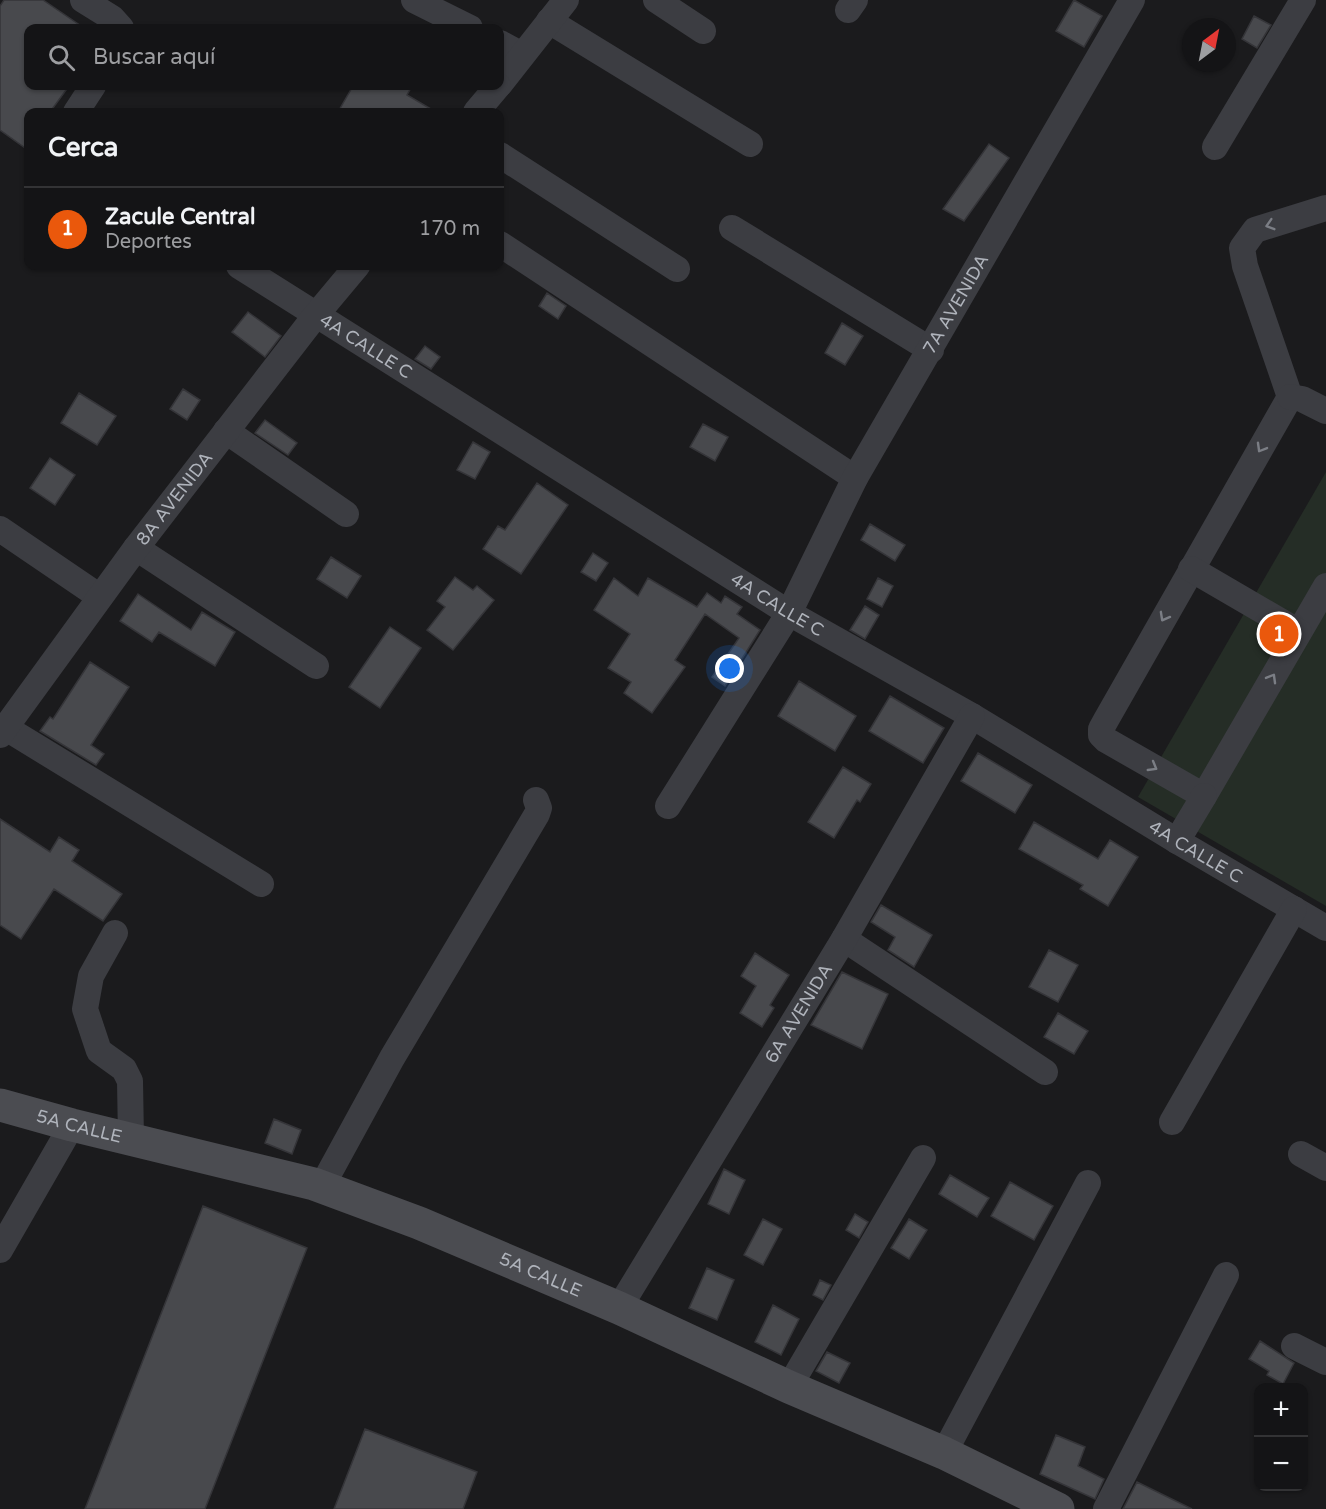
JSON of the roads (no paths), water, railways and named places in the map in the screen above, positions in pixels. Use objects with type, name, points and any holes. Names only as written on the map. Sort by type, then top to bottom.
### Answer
[{"type":"main road","name":"5A CALLE","points":[[0,1105],[72,1125],[322,1186],[419,1222],[619,1308],[789,1387],[944,1453],[1058,1509]]},
{"type":"street","points":[[83,0],[112,18],[117,24]]},
{"type":"street","points":[[414,0],[462,24]]},
{"type":"street","points":[[504,78],[566,0]]},
{"type":"street","points":[[656,0],[703,32]]},
{"type":"street","name":"7A AVENIDA","points":[[668,806],[789,613],[855,478],[1132,0]]},
{"type":"street","points":[[1215,147],[1303,0]]},
{"type":"street","points":[[549,21],[750,144]]},
{"type":"street","points":[[504,45],[522,55]]},
{"type":"street","points":[[79,108],[90,90]]},
{"type":"street","points":[[480,108],[495,90]]},
{"type":"street","points":[[504,157],[677,269]]},
{"type":"street","points":[[1204,796],[1106,740],[1101,735],[1101,729],[1290,397],[1245,266],[1242,248],[1255,230],[1326,208]]},
{"type":"street","points":[[732,228],[931,350]]},
{"type":"street","points":[[504,247],[855,478]]},
{"type":"street","name":"4A CALLE C","points":[[245,270],[789,613],[972,716],[1177,841],[1326,928]]},
{"type":"street","name":"8A AVENIDA","points":[[3,732],[136,548],[315,315],[354,270]]},
{"type":"street","points":[[1290,397],[1302,399],[1326,411]]},
{"type":"street","points":[[226,431],[346,514]]},
{"type":"street","points":[[0,529],[100,597]]},
{"type":"street","points":[[136,548],[316,666]]},
{"type":"street","points":[[1191,568],[1299,632]]},
{"type":"street","points":[[1177,841],[1326,586]]},
{"type":"street","name":"6A AVENIDA","points":[[619,1308],[844,939],[972,716]]},
{"type":"street","points":[[3,732],[261,884]]},
{"type":"street","points":[[322,1186],[392,1058],[537,814],[539,808],[536,800]]},
{"type":"street","points":[[1172,1122],[1294,909]]},
{"type":"street","points":[[115,933],[92,976],[85,1009],[99,1051],[124,1069],[130,1081],[131,1139]]},
{"type":"street","points":[[844,939],[1046,1072]]},
{"type":"street","points":[[0,1250],[72,1125]]},
{"type":"street","points":[[1301,1154],[1326,1168]]},
{"type":"street","points":[[789,1387],[923,1158]]},
{"type":"street","points":[[944,1453],[1088,1183]]},
{"type":"street","points":[[1106,1509],[1226,1275]]},
{"type":"street","points":[[1294,1346],[1326,1362]]},
{"type":"place","name":"Zacule Central","points":[[1279,634]]}]
